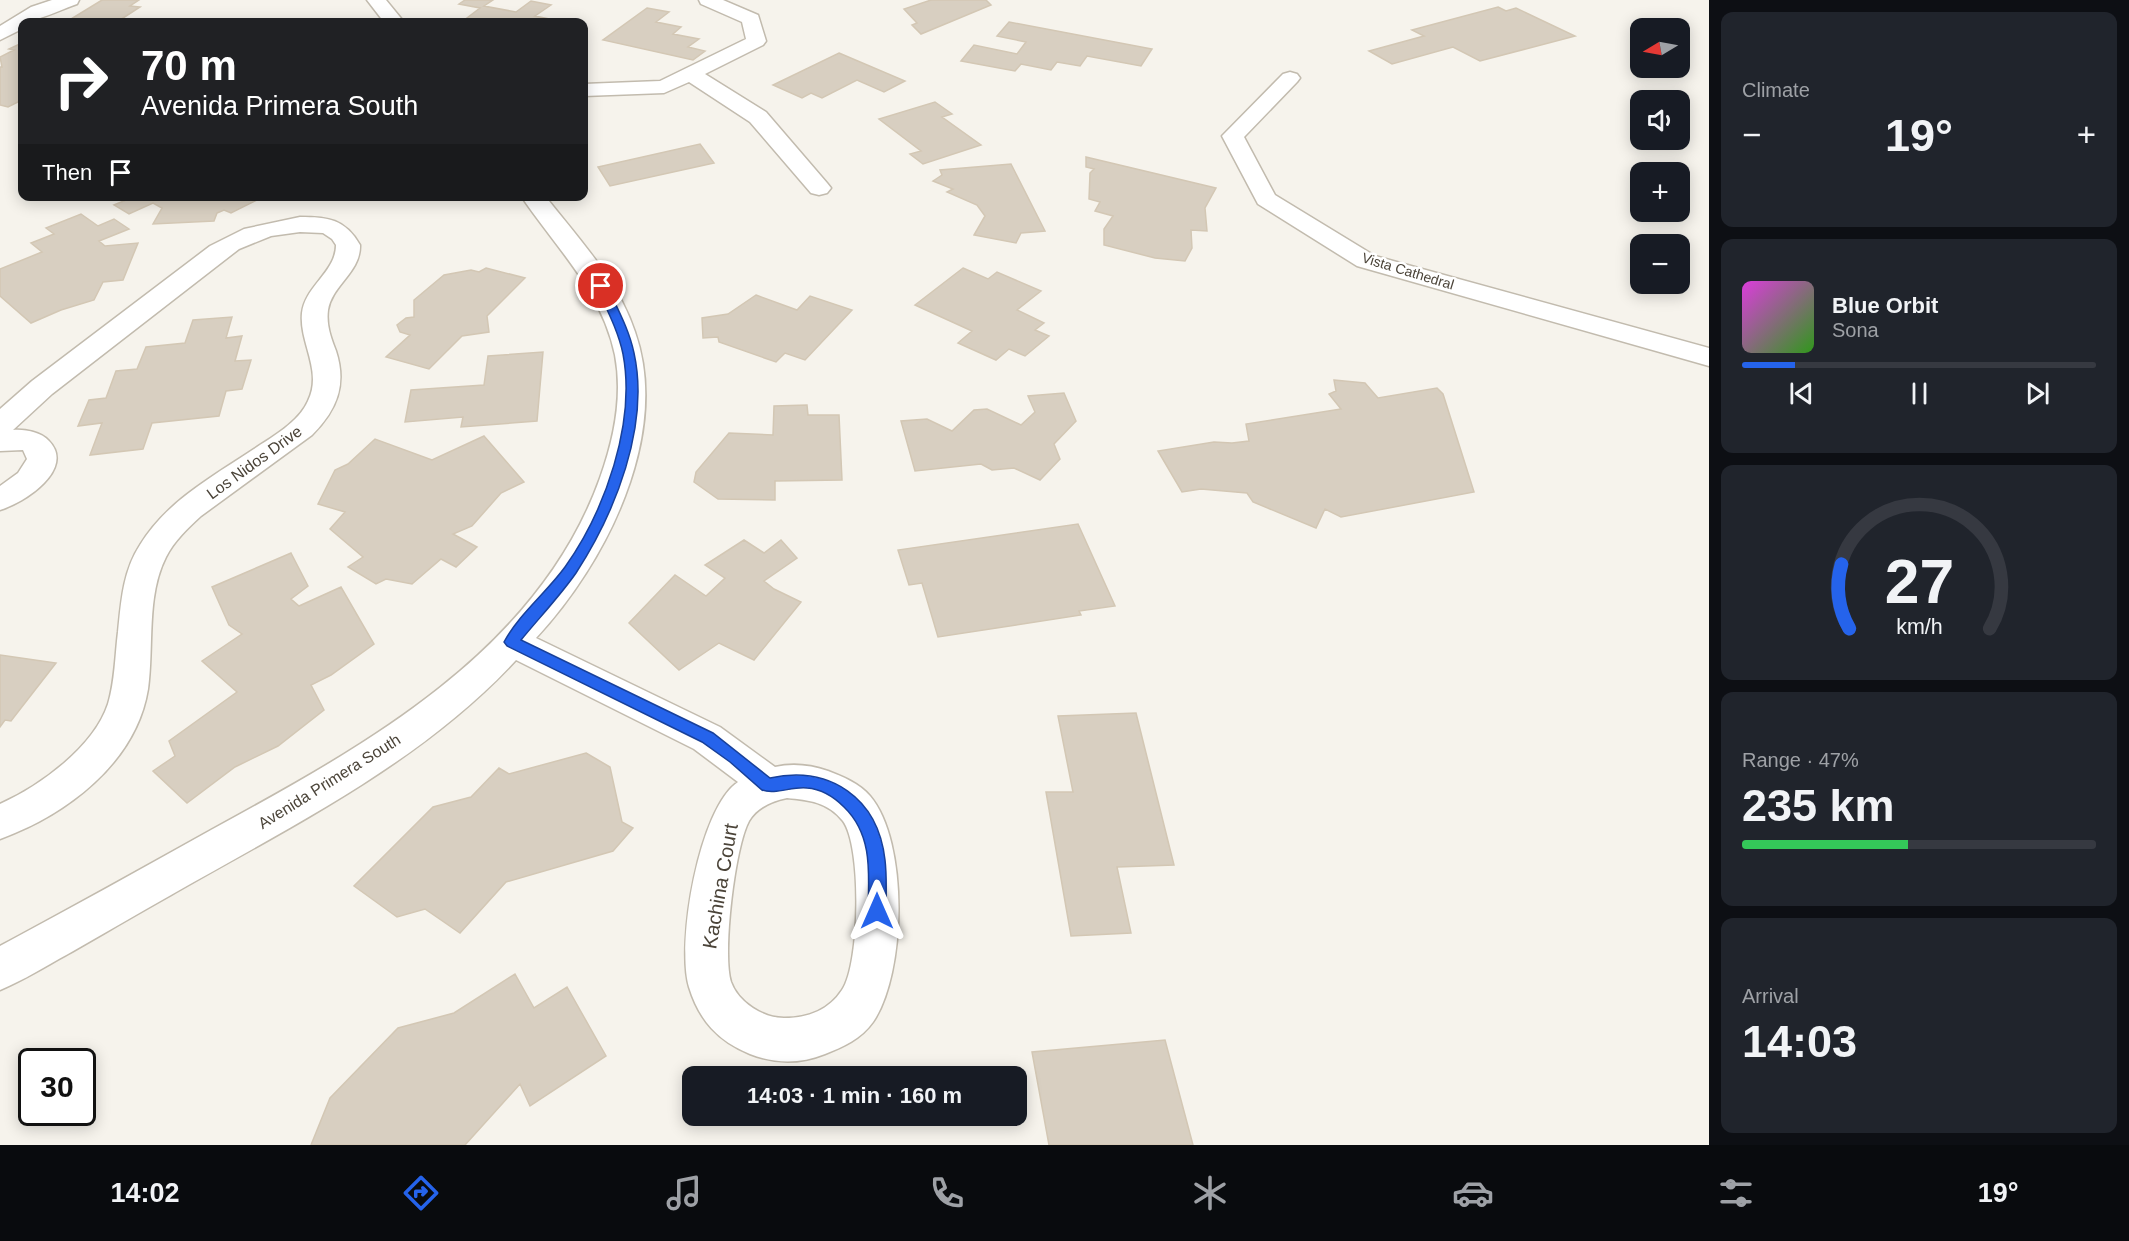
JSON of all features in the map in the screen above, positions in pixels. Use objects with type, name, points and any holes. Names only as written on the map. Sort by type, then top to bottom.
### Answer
[{"type":"street","points":[[24,18],[42,6],[70,0]]},
{"type":"street","points":[[376,0],[391,18]]},
{"type":"street","points":[[588,90],[664,87],[756,41],[751,19],[708,0]]},
{"type":"street","points":[[0,34],[18,22]]},
{"type":"street","points":[[690,74],[758,117],[819,188]]},
{"type":"street","name":"Vista Cathedral","points":[[1290,78],[1233,136],[1266,200],[1366,261],[1709,357]]},
{"type":"street","name":"Avenida Primera South","points":[[0,969],[317,791],[382,751],[476,677],[512,642],[570,571],[591,537],[607,503],[619,469],[628,435],[632,406],[632,378],[628,353],[613,307],[588,266],[536,201]]},
{"type":"street","name":"Los Nidos Drive","points":[[0,427],[35,392],[242,238],[276,227],[314,224],[337,231],[345,239],[348,247],[347,255],[319,297],[315,309],[315,320],[328,368],[328,383],[317,411],[290,438],[188,511],[159,540],[143,574],[139,591],[130,688],[123,713],[109,738],[89,763],[64,785],[38,803],[0,822]]},
{"type":"street","points":[[0,441],[19,440],[31,443],[39,449],[43,457],[41,466],[34,477],[22,487],[0,499]]},
{"type":"street","points":[[512,642],[707,738],[736,758],[768,785]]},
{"type":"street","name":"Kachina Court","points":[[787,781],[808,781],[828,786],[844,797],[861,813],[872,834],[877,860],[876,922],[872,965],[865,992],[851,1014],[828,1031],[803,1039],[776,1040],[749,1032],[728,1017],[713,996],[707,970],[707,937],[726,828],[736,808],[749,795],[768,785],[787,781]]},
{"type":"building","points":[[102,0],[139,0],[130,6],[140,7],[123,18],[73,18]]},
{"type":"building","points":[[465,0],[493,0],[484,6],[516,12],[531,1],[551,5],[535,16],[545,18],[467,18],[480,8],[459,4]]},
{"type":"building","points":[[931,0],[986,0],[991,5],[921,34],[912,25],[917,23],[904,9]]},
{"type":"building","points":[[1498,7],[1506,11],[1516,8],[1575,36],[1480,61],[1453,47],[1392,64],[1369,51],[1424,36],[1412,30]]},
{"type":"building","points":[[647,8],[669,12],[656,22],[681,27],[673,34],[699,39],[688,47],[705,51],[693,60],[603,40]]},
{"type":"building","points":[[1009,22],[1152,49],[1141,66],[1087,56],[1080,66],[1057,62],[1051,70],[1021,64],[1015,71],[961,61],[974,45],[1017,54],[1026,42],[997,36]]},
{"type":"building","points":[[18,45],[18,102],[8,107],[0,105],[0,67],[2,67],[0,57],[14,50],[9,49]]},
{"type":"building","points":[[839,53],[905,81],[884,92],[857,80],[822,98],[811,93],[802,98],[773,85]]},
{"type":"building","points":[[935,102],[952,114],[942,117],[981,145],[923,164],[910,154],[921,151],[879,119]]},
{"type":"building","points":[[700,144],[714,163],[610,186],[598,167]]},
{"type":"building","points":[[1086,157],[1216,188],[1205,208],[1207,231],[1191,230],[1192,248],[1185,261],[1155,258],[1104,245],[1104,229],[1113,216],[1095,211],[1100,202],[1089,199],[1090,173],[1094,169],[1086,167]]},
{"type":"building","points":[[1011,164],[1045,231],[1021,233],[1016,243],[974,235],[985,216],[977,205],[947,192],[953,189],[933,181],[942,175],[940,170]]},
{"type":"building","points":[[124,201],[255,201],[231,213],[224,210],[217,213],[214,221],[153,224],[162,208],[153,203],[129,214],[114,205]]},
{"type":"building","points":[[81,214],[98,226],[114,219],[129,229],[99,241],[105,246],[138,243],[123,280],[103,282],[94,300],[61,310],[31,323],[0,296],[0,269],[42,252],[31,243],[54,234],[46,228]]},
{"type":"building","points":[[486,268],[525,278],[487,316],[489,332],[462,336],[429,369],[386,357],[410,335],[400,332],[397,325],[406,318],[414,317],[414,300],[444,275],[471,270],[479,272]]},
{"type":"building","points":[[963,268],[988,279],[997,272],[1041,291],[1017,310],[1044,323],[1035,330],[1049,336],[1025,356],[1009,349],[996,360],[958,343],[972,331],[915,305]]},
{"type":"building","points":[[756,295],[797,310],[810,296],[852,310],[805,360],[785,353],[776,362],[719,342],[718,337],[703,338],[702,318],[728,314]]},
{"type":"building","points":[[232,317],[226,338],[242,336],[235,361],[251,360],[242,389],[226,391],[219,416],[152,423],[143,449],[90,455],[102,423],[78,426],[89,400],[106,398],[116,371],[137,369],[146,347],[185,343],[193,320]]},
{"type":"building","points":[[543,352],[537,421],[461,427],[463,417],[405,422],[411,390],[484,385],[488,356]]},
{"type":"building","points":[[1334,380],[1365,383],[1378,398],[1437,388],[1443,394],[1474,492],[1341,517],[1325,509],[1316,528],[1253,502],[1247,493],[1201,489],[1182,492],[1158,451],[1214,442],[1249,441],[1246,424],[1341,409],[1329,394],[1336,391]]},
{"type":"building","points":[[1064,393],[1076,421],[1054,444],[1060,459],[1040,480],[1014,468],[992,470],[981,464],[915,471],[901,421],[927,419],[952,431],[974,410],[987,409],[1021,425],[1035,412],[1028,396]]},
{"type":"building","points":[[807,405],[808,415],[839,415],[842,480],[775,481],[775,500],[718,499],[694,482],[696,472],[729,433],[773,435],[774,406]]},
{"type":"building","points":[[484,436],[524,482],[501,493],[472,526],[453,534],[477,547],[456,567],[441,559],[412,584],[386,579],[376,584],[348,567],[363,557],[330,529],[345,512],[318,504],[335,470],[348,464],[375,439],[432,460]]},
{"type":"building","points":[[1078,524],[1115,606],[1079,611],[1081,615],[938,637],[922,583],[909,585],[898,550]]},
{"type":"building","points":[[744,540],[764,553],[781,540],[797,558],[764,581],[774,589],[801,602],[754,660],[719,643],[679,670],[629,623],[675,575],[706,596],[725,578],[705,565]]},
{"type":"building","points":[[291,553],[308,586],[291,599],[299,606],[341,587],[374,644],[331,675],[311,685],[324,710],[278,746],[235,767],[187,803],[153,771],[175,756],[169,741],[237,692],[202,661],[242,634],[229,625],[212,587]]},
{"type":"building","points":[[0,655],[56,663],[11,721],[5,720],[0,727]]},
{"type":"building","points":[[1136,713],[1174,865],[1117,867],[1131,933],[1071,936],[1046,792],[1073,792],[1058,716]]},
{"type":"building","points":[[586,753],[610,767],[622,822],[633,828],[613,851],[506,882],[460,933],[425,909],[397,917],[354,886],[433,807],[471,797],[499,768],[509,774]]},
{"type":"building","points":[[515,974],[534,1008],[567,987],[606,1056],[530,1106],[520,1084],[465,1145],[311,1145],[330,1098],[398,1028],[454,1013]]},
{"type":"building","points":[[1165,1040],[1193,1145],[1049,1145],[1032,1052]]},
{"type":"route","points":[[601,286],[613,307],[628,353],[632,378],[632,406],[628,435],[607,503],[591,537],[570,571],[512,642],[679,722],[736,758],[768,785],[787,781],[808,781],[828,786],[844,797],[861,813],[872,834],[877,860],[877,911]]}]
